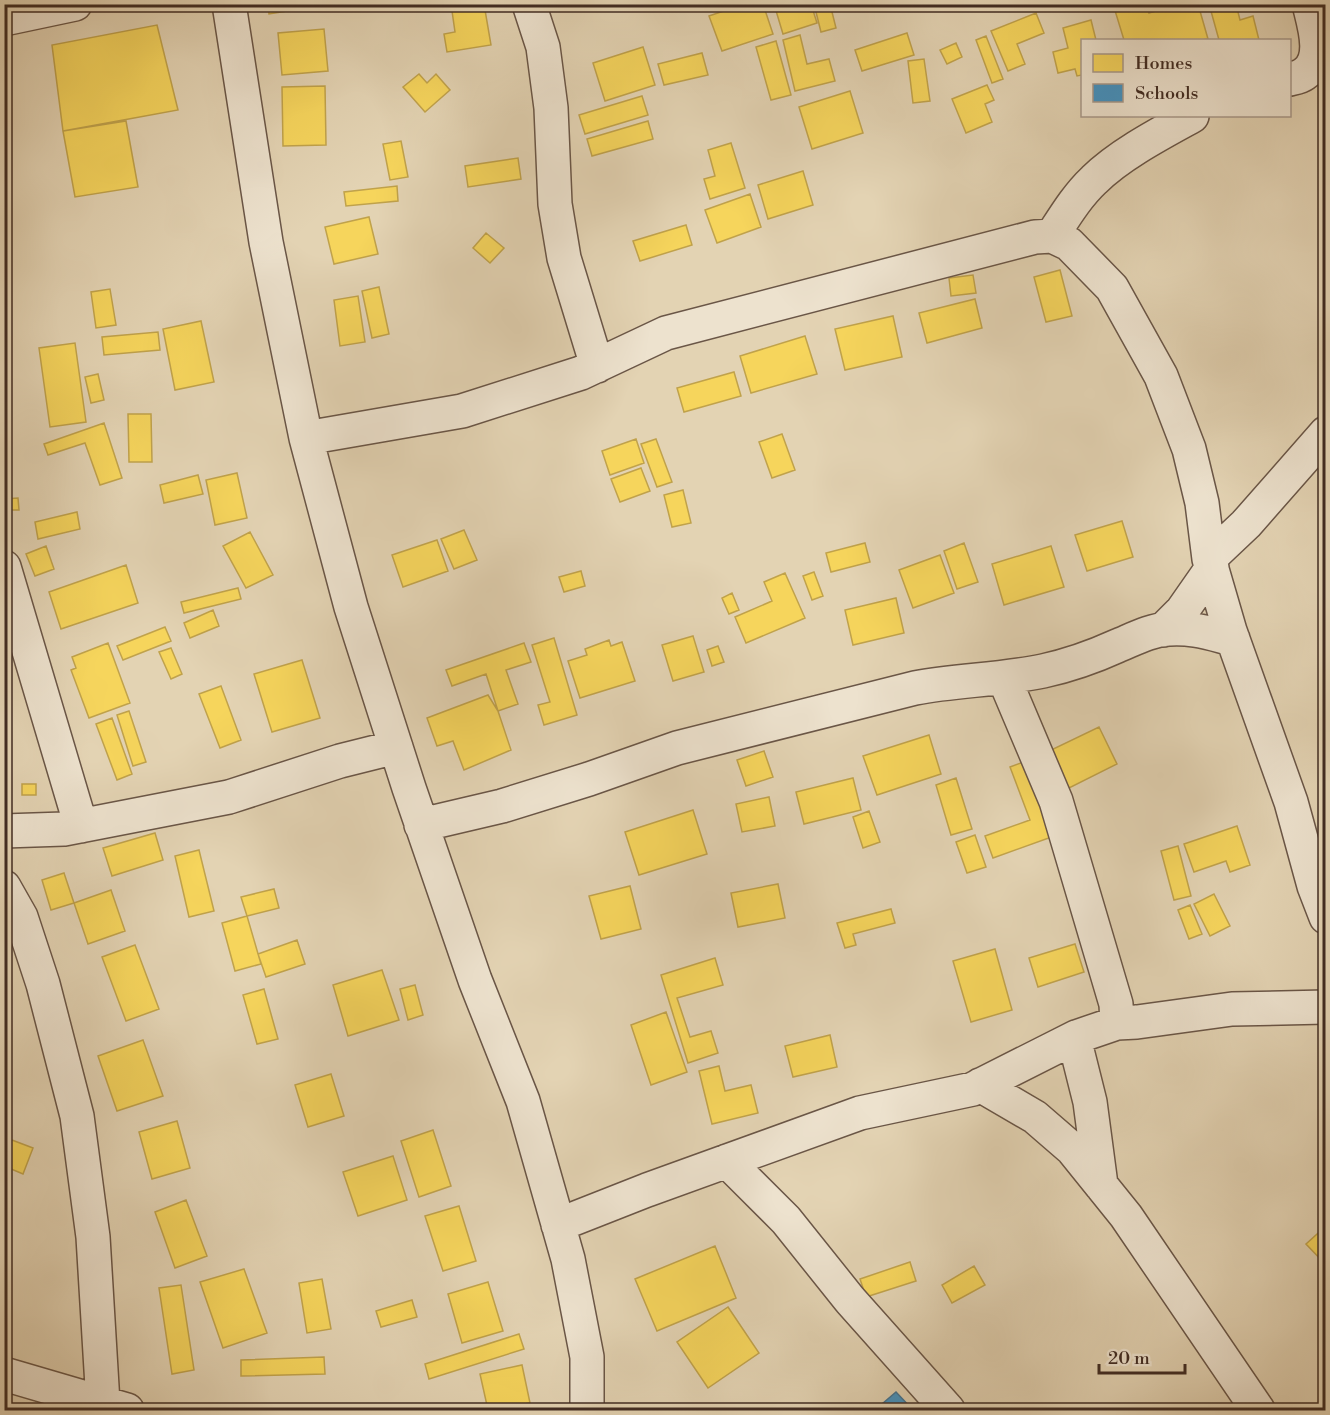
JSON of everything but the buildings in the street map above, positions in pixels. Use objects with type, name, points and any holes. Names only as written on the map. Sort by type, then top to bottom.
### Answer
[{"type":"street","points":[[4,19],[75,4]]},
{"type":"street","points":[[229,4],[266,242],[306,438],[351,607],[421,825],[475,980],[523,1101],[568,1259],[587,1357],[587,1410]]},
{"type":"street","points":[[1291,79],[1303,75],[1312,65],[1317,51],[1309,4]]},
{"type":"street","points":[[540,14],[551,108],[555,204],[564,258],[597,366]]},
{"type":"street","points":[[1052,236],[1071,206],[1095,179],[1140,146],[1190,117]]},
{"type":"street","points":[[306,438],[462,411],[581,373],[666,333],[1025,240],[1052,236],[1069,244],[1112,288],[1161,376],[1189,449],[1202,504],[1211,563],[1233,639],[1291,802],[1314,886],[1326,917]]},
{"type":"street","points":[[1163,630],[1182,611],[1211,563],[1326,433]]},
{"type":"street","points":[[4,567],[81,826]]},
{"type":"street","points":[[421,825],[502,806],[677,748],[892,694],[946,682],[1004,678],[1045,671],[1114,648],[1149,632],[1192,630],[1233,639]]},
{"type":"street","points":[[1004,678],[1056,801],[1116,1004],[1117,1023]]},
{"type":"street","points":[[4,831],[64,829],[229,797],[340,761],[396,747]]},
{"type":"street","points":[[4,887],[21,917],[43,984],[77,1116],[115,1407],[4,1374]]},
{"type":"street","points":[[558,1225],[647,1190],[860,1113],[972,1089],[1076,1037],[1117,1023],[1232,1009],[1326,1006]]},
{"type":"street","points":[[1076,1037],[1090,1102],[1101,1185]]},
{"type":"street","points":[[980,1085],[1035,1117],[1072,1149],[1126,1216],[1258,1410]]},
{"type":"street","points":[[727,1161],[786,1220],[850,1300],[948,1410]]}]
